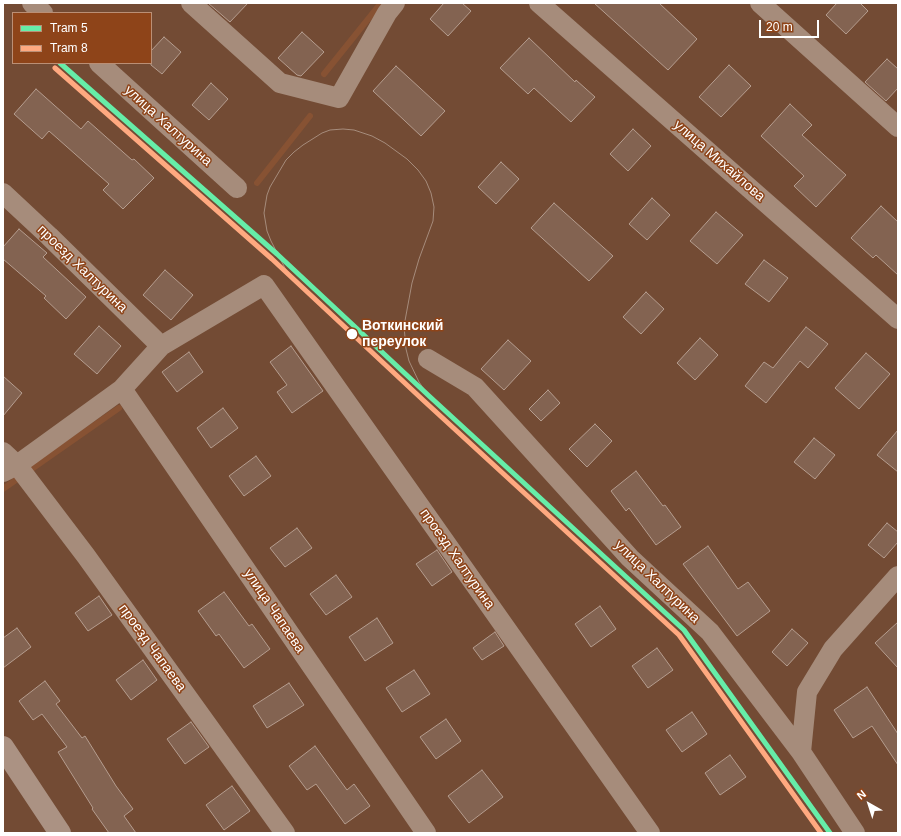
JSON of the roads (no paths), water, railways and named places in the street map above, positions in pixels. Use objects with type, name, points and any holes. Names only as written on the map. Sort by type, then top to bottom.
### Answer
[{"type":"street","points":[[32,3],[42,12]]},
{"type":"street","points":[[191,3],[280,83],[338,98],[387,13],[395,3]]},
{"type":"street","name":"улица Михайлова","points":[[539,3],[898,319]]},
{"type":"street","points":[[760,3],[898,127]]},
{"type":"street","name":"улица Халтурина","points":[[100,64],[237,188]]},
{"type":"street","name":"проезд Халтурина","points":[[3,193],[161,346],[264,285],[650,833]]},
{"type":"street","points":[[8,463],[122,389],[161,346]]},
{"type":"street","name":"улица Халтурина","points":[[428,359],[475,387],[630,558],[710,632],[801,752],[855,833]]},
{"type":"street","name":"улица Чапаева","points":[[122,389],[426,833]]},
{"type":"street","name":"проезд Чапаева","points":[[8,463],[90,563],[285,833]]},
{"type":"street","points":[[801,752],[807,692],[833,649],[891,597],[898,576]]},
{"type":"street","points":[[3,747],[60,833]]},
{"type":"waterway","points":[[324,74],[381,3]]},
{"type":"waterway","points":[[257,183],[310,116]]},
{"type":"waterway","points":[[3,489],[119,408]]},
{"type":"tram line","name":"5","points":[[61,64],[277,254],[684,630],[830,833]]},
{"type":"tram line","name":"8","points":[[55,68],[272,259],[679,635],[821,833]]},
{"type":"tram line","points":[[286,270],[267,231],[264,213],[270,187],[286,160],[294,152],[322,133],[330,130],[343,129],[354,130],[372,136],[385,143],[407,159],[426,181],[431,193],[434,207],[433,221],[412,283],[404,326],[406,349],[409,361],[419,382],[428,395]]},
{"type":"place","name":"Воткинский переулок","points":[[352,334]]}]
